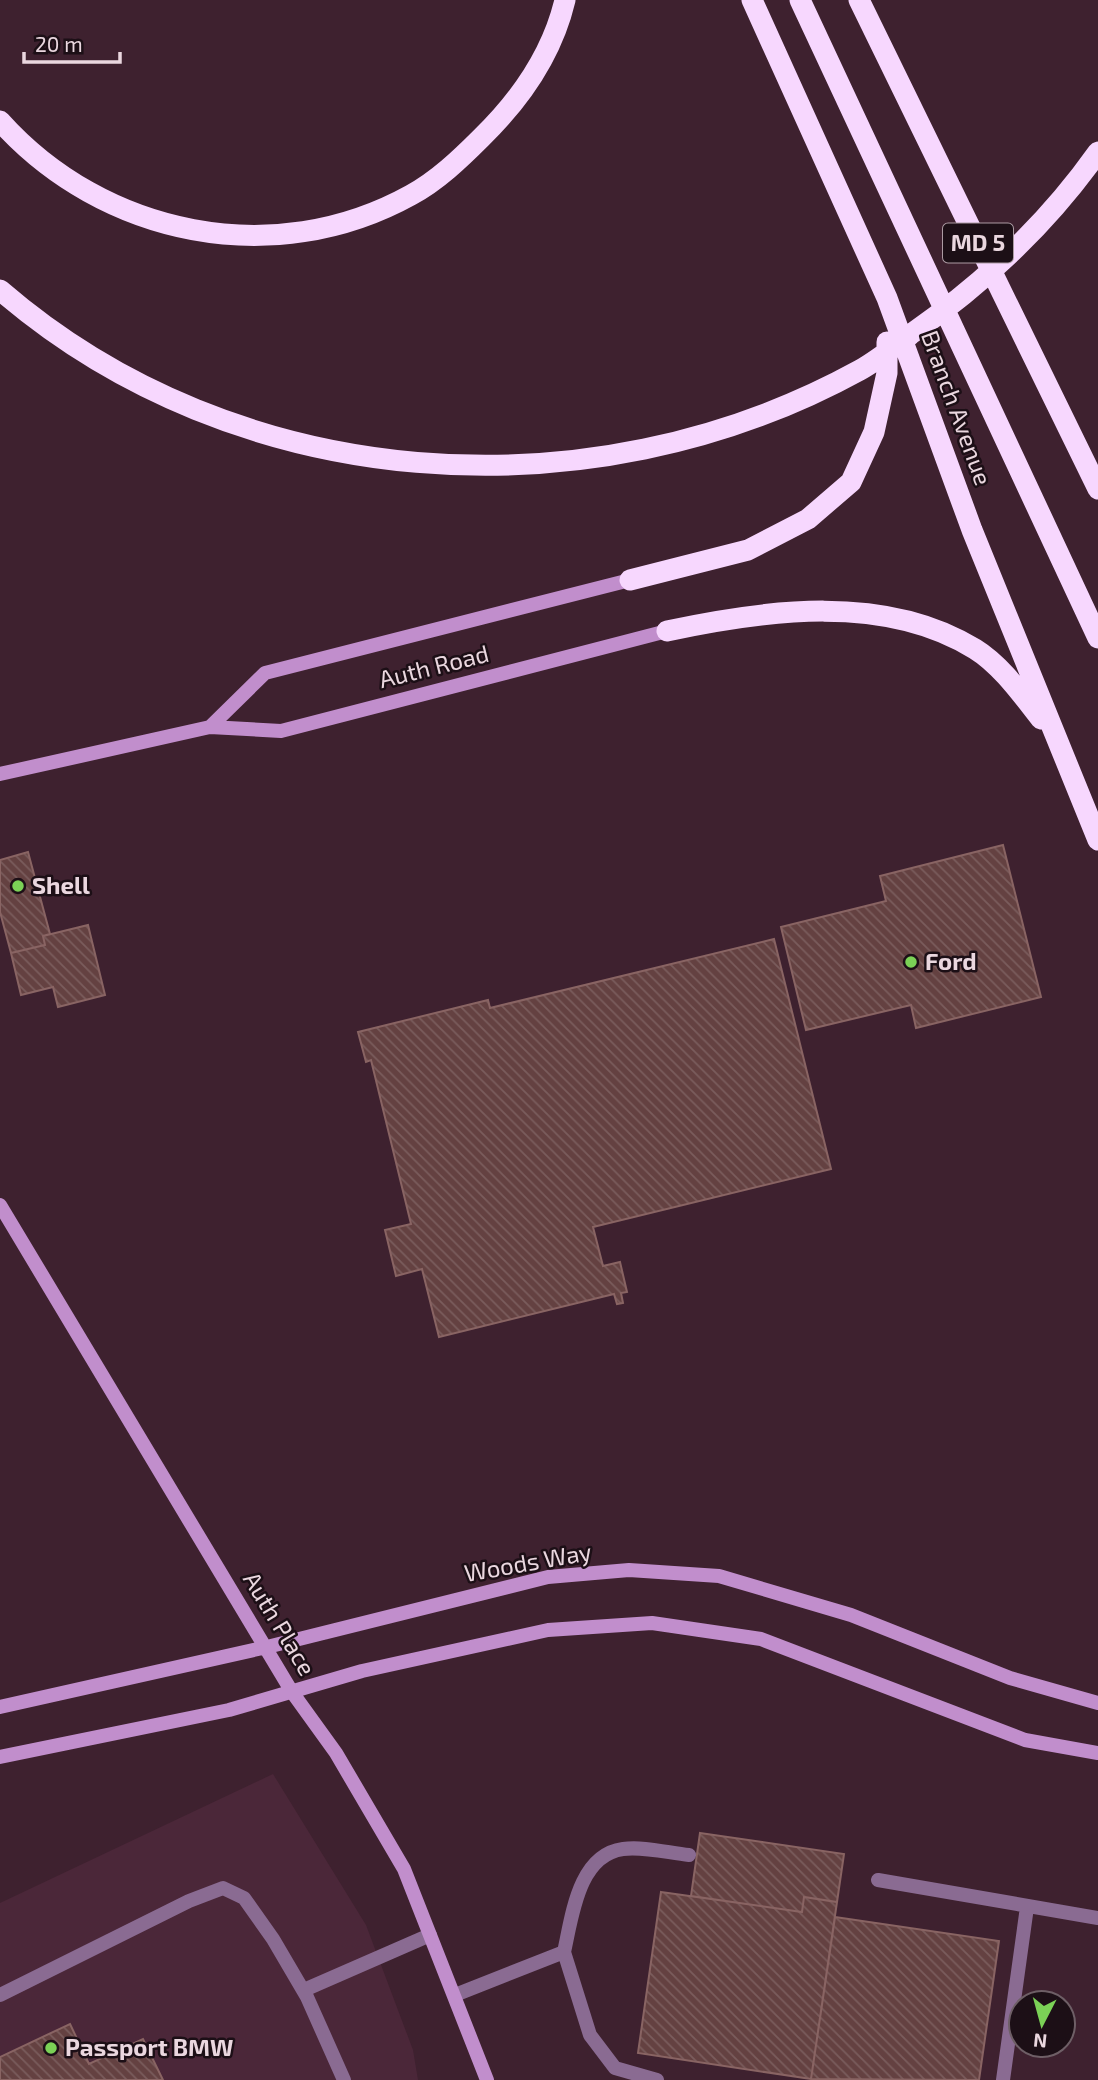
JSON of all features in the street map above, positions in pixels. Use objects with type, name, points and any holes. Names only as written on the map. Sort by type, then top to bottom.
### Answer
[{"type":"highway","points":[[0,121],[58,175],[103,201],[152,221],[208,234],[260,236],[307,233],[357,218],[411,195],[457,162],[504,116],[541,66],[565,0]]},
{"type":"highway","name":"Branch Avenue","points":[[752,0],[887,298],[972,530],[1098,840]]},
{"type":"highway","points":[[800,0],[1098,638]]},
{"type":"highway","name":"MD 5","points":[[859,0],[1098,489]]},
{"type":"highway","points":[[0,290],[30,316],[112,371],[208,416],[290,443],[379,458],[468,466],[557,464],[638,451],[715,433],[789,405],[863,369],[943,312],[1014,251],[1074,185],[1098,152]]},
{"type":"highway","points":[[630,580],[748,550],[808,519],[850,482],[874,432],[887,373],[887,298]]},
{"type":"highway","points":[[667,631],[736,616],[846,611],[929,626],[976,650],[1017,688],[1057,740]]},
{"type":"street","name":"Auth Road","points":[[209,727],[265,673],[630,580]]},
{"type":"street","name":"Auth Road","points":[[0,774],[209,727],[281,731],[667,631]]},
{"type":"street","name":"Auth Place","points":[[0,1205],[292,1692],[336,1753],[404,1869],[487,2080]]},
{"type":"street","name":"Woods Way","points":[[0,1707],[267,1647],[548,1577],[629,1570],[719,1576],[851,1615],[1010,1678],[1098,1703]]},
{"type":"street","points":[[0,1757],[229,1710],[362,1671],[548,1630],[652,1623],[761,1639],[1025,1740],[1098,1754]]},
{"type":"lane","points":[[657,2080],[615,2068],[590,2035],[564,1952],[578,1892],[595,1863],[622,1849],[689,1854]]},
{"type":"lane","points":[[878,1880],[1098,1918]]},
{"type":"lane","points":[[0,1995],[189,1901],[223,1888],[244,1898],[307,1997]]},
{"type":"lane","points":[[1003,2080],[1027,1907]]},
{"type":"lane","points":[[344,2080],[304,1990],[430,1934]]},
{"type":"lane","points":[[455,1995],[564,1952]]},
{"type":"shaded area","points":[[273,1774],[366,1925],[413,2050],[418,2080],[0,2080],[0,1903]]},
{"type":"building","name":"Ford","points":[[1003,845],[1041,997],[916,1028],[911,1005],[806,1030],[781,927],[886,901],[880,876]]},
{"type":"building","name":"Shell","points":[[28,852],[50,934],[43,936],[45,945],[11,953],[0,912],[0,860]]},
{"type":"building","points":[[88,925],[105,995],[58,1007],[53,987],[21,995],[11,953],[45,945],[43,936]]},
{"type":"building","points":[[774,939],[831,1169],[593,1227],[603,1266],[620,1262],[627,1292],[621,1293],[623,1303],[617,1304],[614,1294],[439,1337],[422,1269],[396,1276],[385,1230],[411,1224],[371,1060],[366,1062],[358,1032],[488,1000],[490,1008]]},
{"type":"building","points":[[700,1833],[844,1854],[837,1902],[804,1897],[802,1912],[691,1896]]},
{"type":"building","points":[[661,1892],[802,1912],[804,1897],[837,1902],[811,2079],[638,2053]]},
{"type":"building","points":[[835,1917],[999,1941],[979,2080],[811,2079]]},
{"type":"building","name":"Passport BMW","points":[[70,2024],[89,2064],[143,2039],[163,2080],[0,2080],[0,2057]]},
{"type":"place","name":"Shell","points":[[18,886]]},
{"type":"place","name":"Ford","points":[[911,962]]},
{"type":"place","name":"Passport BMW","points":[[51,2048]]}]
